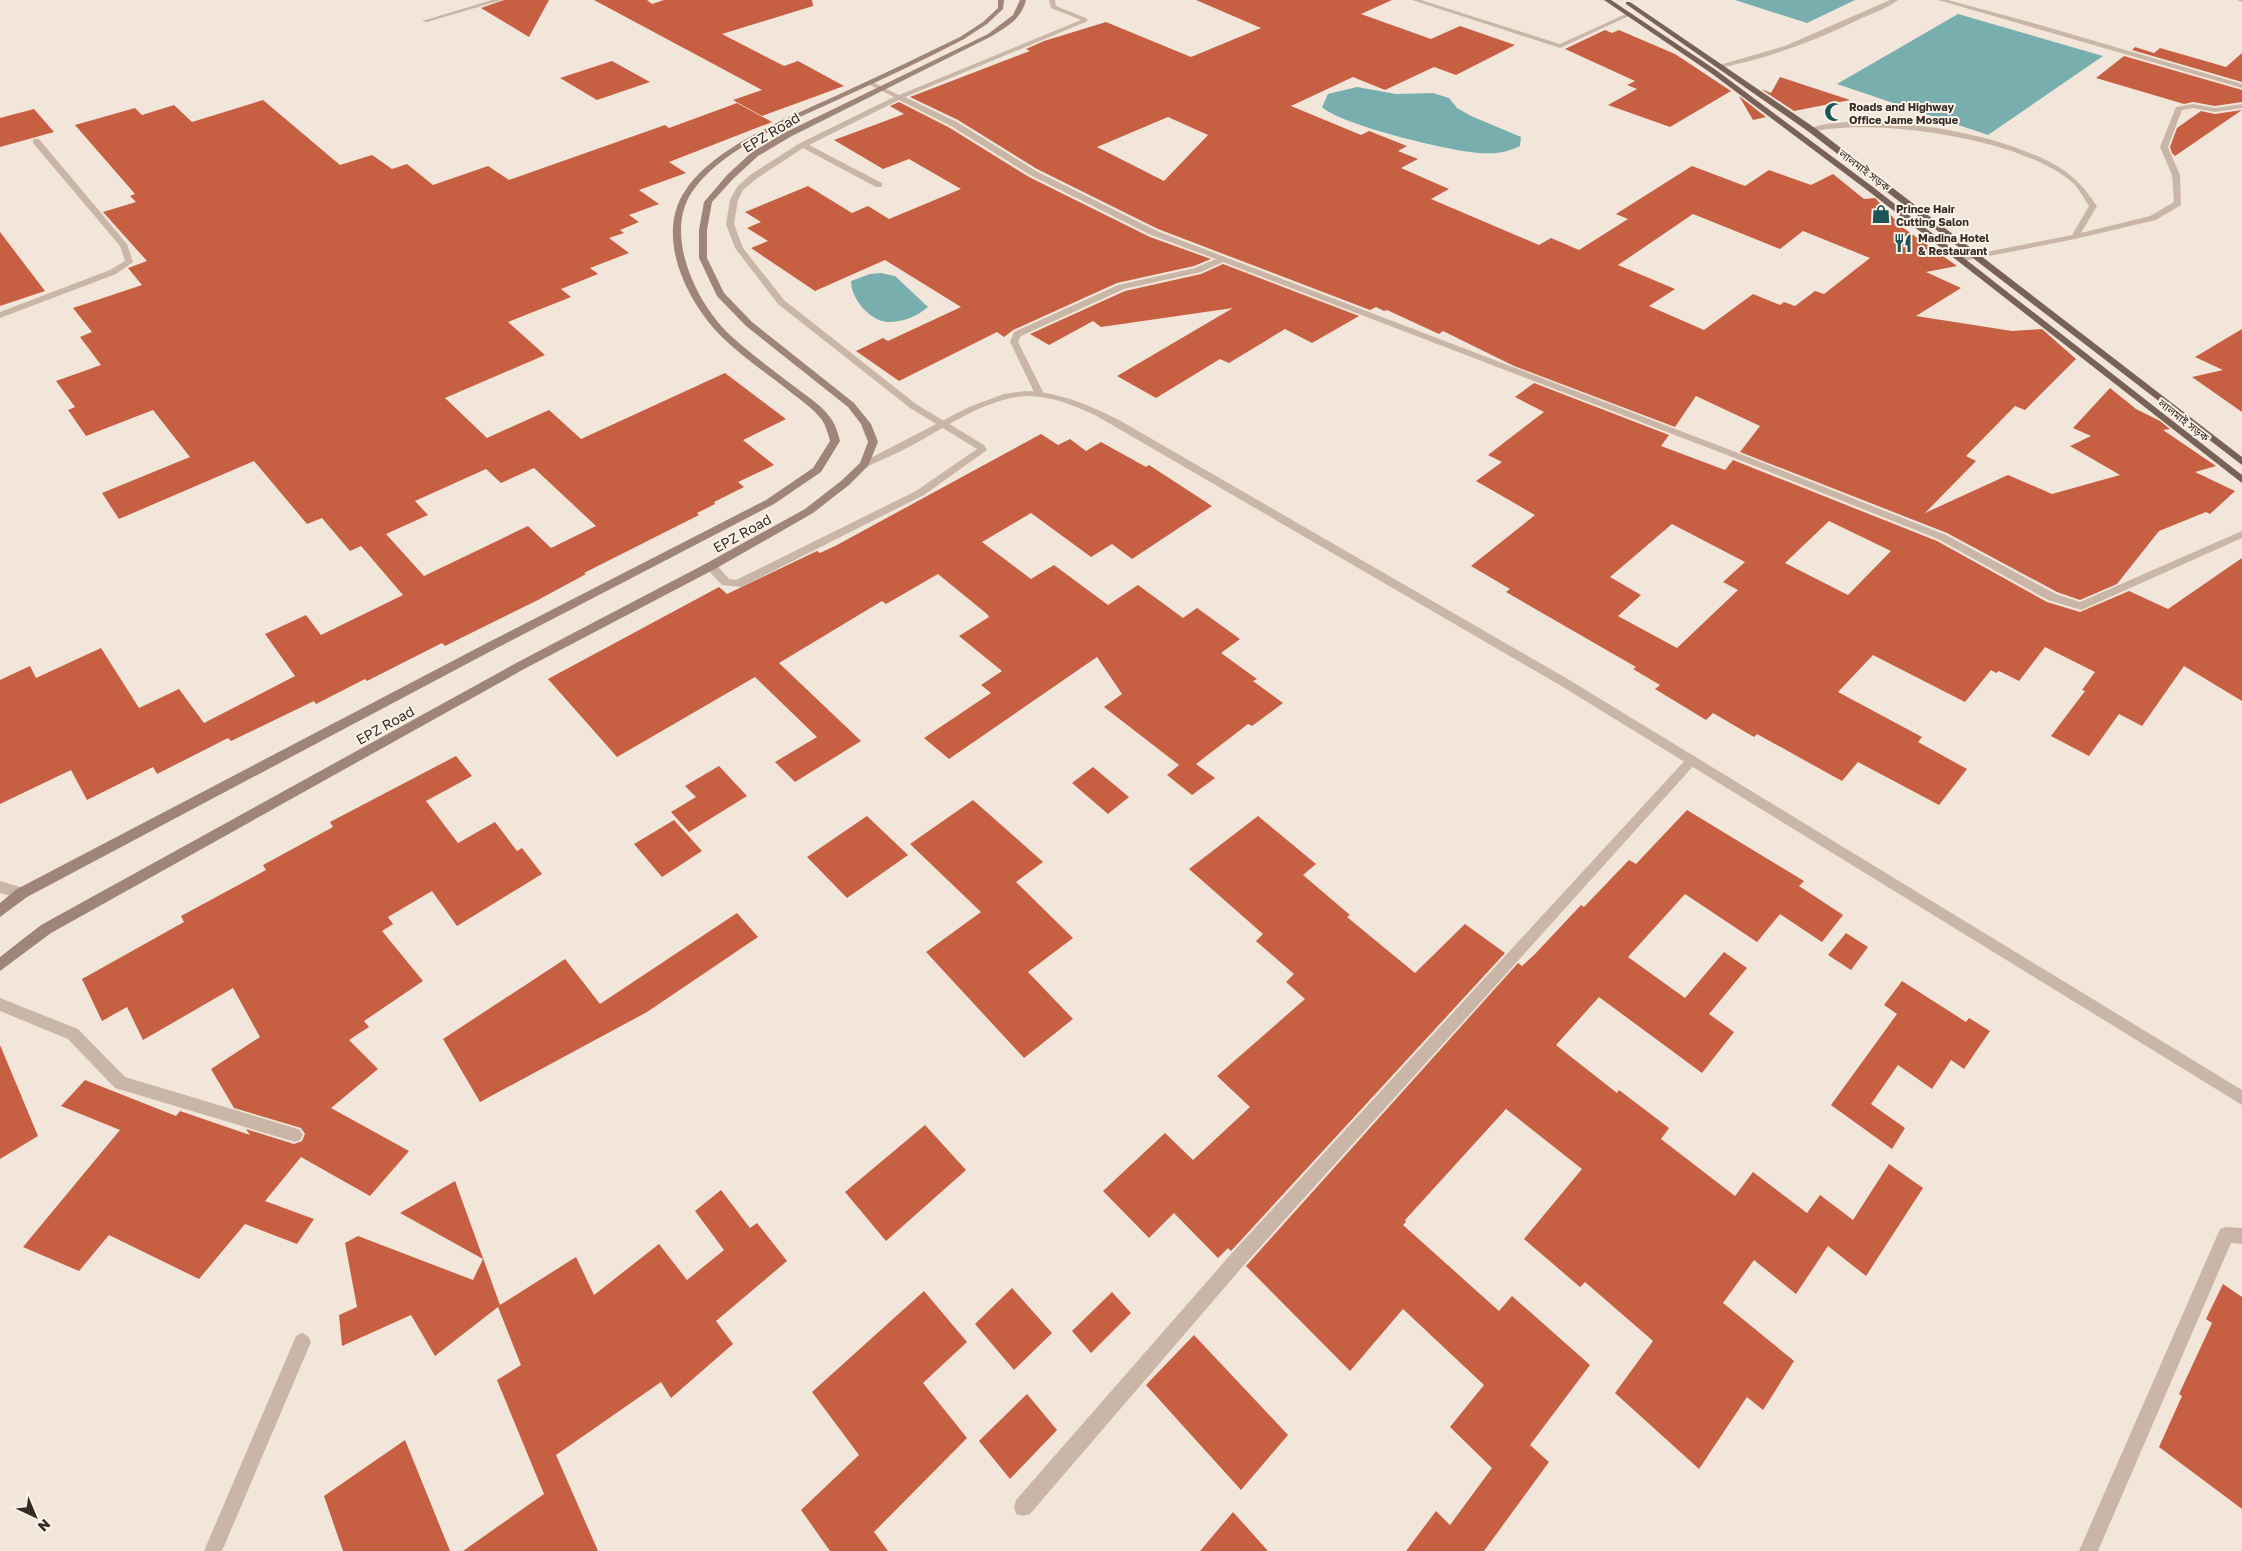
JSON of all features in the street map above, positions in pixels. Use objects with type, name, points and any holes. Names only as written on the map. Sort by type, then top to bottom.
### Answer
[{"type":"main road","name":"EPZ Road","points":[[0,911],[22,893],[770,502],[816,470],[835,441],[828,421],[809,402],[720,330],[702,309],[689,285],[682,262],[679,248],[679,212],[688,193],[705,174],[730,153],[786,122],[962,38],[985,23],[1001,8],[1001,0]]},
{"type":"main road","name":"EPZ Road","points":[[0,965],[54,924],[513,670],[712,566],[809,511],[845,483],[864,464],[873,442],[866,424],[851,405],[749,324],[720,294],[703,258],[703,230],[708,202],[730,177],[755,154],[787,135],[990,35],[1010,21],[1021,10],[1023,0]]},
{"type":"main road","name":"লালমাই সড়ক","points":[[1607,0],[1737,89],[1964,259],[2242,480]]},
{"type":"main road","name":"লালমাই সড়ক","points":[[1623,0],[1812,130],[2242,462]]},
{"type":"main road","points":[[2111,377],[2128,374]]},
{"type":"street","points":[[425,21],[499,0]]},
{"type":"street","points":[[712,566],[726,582],[737,584],[920,493],[982,449],[944,423],[913,406],[781,302],[739,248],[730,224],[734,200],[740,189],[752,177],[802,145],[902,96],[1085,21],[1053,7],[1052,0]]},
{"type":"street","points":[[1415,0],[1560,46],[1630,14]]},
{"type":"street","points":[[1719,66],[1755,60],[1807,42],[1894,0]]},
{"type":"street","points":[[1941,0],[2038,26],[2242,86]]},
{"type":"street","points":[[870,83],[902,96],[954,124],[1033,173],[1154,233],[1730,453],[1942,537],[2052,598],[2082,606],[2242,534]]},
{"type":"street","points":[[1964,259],[2075,237],[2153,218],[2178,203],[2176,175],[2164,147],[2179,109],[2193,106],[2215,110],[2242,106]]},
{"type":"street","points":[[1812,130],[1838,125],[1914,128],[2008,149],[2042,162],[2076,182],[2093,206],[2075,237]]},
{"type":"street","points":[[0,315],[113,272],[129,262],[124,246],[36,141]]},
{"type":"street","points":[[802,145],[879,185]]},
{"type":"street","points":[[1039,394],[1014,342],[1017,334],[1026,328],[1121,287],[1198,270],[1224,259]]},
{"type":"street","points":[[864,464],[908,444],[944,423],[1005,397],[1039,394],[1070,400],[1116,422],[1562,681],[2242,1098]]},
{"type":"street","points":[[1023,1506],[1238,1259],[1692,760]]},
{"type":"street","points":[[0,887],[22,893]]},
{"type":"street","points":[[0,1004],[73,1034],[120,1084],[295,1135]]},
{"type":"street","points":[[2088,1551],[2226,1235],[2242,1236]]},
{"type":"street","points":[[213,1551],[302,1342]]},
{"type":"water","points":[[1735,0],[1855,0],[1807,23]]},
{"type":"water","points":[[1958,14],[2103,56],[1988,135],[1837,84]]},
{"type":"water","points":[[1357,87],[1396,94],[1433,93],[1449,98],[1457,108],[1471,116],[1521,137],[1520,146],[1505,152],[1490,153],[1444,148],[1350,122],[1322,107],[1328,94]]},
{"type":"water","points":[[881,273],[895,276],[928,307],[910,318],[894,322],[881,321],[868,313],[854,295],[851,281],[870,274]]},
{"type":"building","points":[[504,0],[549,0],[529,37],[481,8]]},
{"type":"building","points":[[594,0],[647,0],[652,4],[664,0],[812,0],[813,6],[722,34],[784,66],[798,61],[844,86],[762,116],[733,100],[762,90]]},
{"type":"building","points":[[1196,0],[1392,0],[1361,14],[1431,39],[1460,26],[1515,45],[1456,75],[1434,67],[1385,90],[1353,77],[1291,106],[1361,135],[1369,131],[1407,146],[1398,151],[1418,159],[1401,168],[1449,189],[1431,199],[1539,245],[1551,238],[1579,250],[1628,219],[1616,214],[1692,166],[1745,186],[1769,170],[1811,185],[1833,174],[1864,199],[1875,198],[1902,227],[1957,266],[1926,272],[1961,288],[1916,316],[2012,331],[2042,329],[2076,359],[2025,410],[2015,406],[1966,456],[1976,461],[1925,513],[2008,475],[2052,494],[2120,475],[2070,446],[2091,436],[2073,428],[2110,388],[2136,409],[2160,421],[2170,429],[2163,430],[2216,466],[2195,472],[2235,491],[2210,514],[2206,512],[2159,531],[2117,584],[2080,600],[2057,592],[1947,533],[1740,452],[1760,426],[1696,396],[1675,427],[1514,366],[1443,331],[1439,334],[1387,310],[1384,311],[1376,307],[1370,310],[1158,229],[1037,169],[958,120],[910,97],[1030,51],[1026,49],[1044,41],[1106,22],[1191,57],[1261,28]],"holes":[[[1168,117],[1208,135],[1164,181],[1097,147]],[[1693,214],[1780,249],[1803,231],[1870,258],[1824,294],[1815,291],[1795,306],[1784,302],[1780,305],[1753,294],[1704,330],[1649,306],[1675,289],[1618,265]]]},
{"type":"building","points":[[1605,30],[1612,33],[1619,30],[1675,54],[1731,91],[1670,127],[1608,105],[1637,89],[1627,85],[1635,81],[1565,49]]},
{"type":"building","points":[[2135,47],[2154,53],[2160,48],[2226,67],[2242,53],[2242,82],[2132,50]]},
{"type":"building","points":[[2124,56],[2242,90],[2242,102],[2215,106],[2193,102],[2184,104],[2096,78]]},
{"type":"building","points":[[612,61],[650,82],[597,100],[560,78]]},
{"type":"building","points":[[1780,77],[1850,100],[1794,111],[1761,89],[1771,93]]},
{"type":"building","points":[[1739,96],[1766,117],[1753,120]]},
{"type":"building","points":[[263,100],[340,165],[372,155],[392,169],[407,164],[433,185],[488,166],[509,180],[665,125],[669,128],[737,103],[772,122],[669,162],[686,173],[639,190],[659,204],[629,215],[639,222],[620,230],[624,233],[609,238],[629,253],[590,268],[598,274],[561,289],[571,297],[508,322],[545,355],[445,398],[487,438],[549,410],[581,439],[725,373],[786,419],[743,440],[774,465],[738,482],[744,487],[714,502],[715,504],[697,513],[699,515],[584,573],[586,574],[538,600],[445,646],[442,643],[367,681],[365,679],[316,704],[314,701],[231,741],[228,738],[157,774],[153,767],[87,800],[71,770],[0,804],[0,680],[30,666],[36,678],[101,648],[139,708],[179,689],[204,723],[295,676],[265,634],[306,615],[321,635],[403,595],[361,546],[350,551],[322,518],[307,524],[254,461],[119,519],[102,493],[190,457],[153,410],[86,436],[68,410],[75,407],[56,381],[101,365],[80,337],[92,332],[73,308],[142,285],[128,268],[147,261],[103,212],[136,202],[130,196],[135,194],[75,125],[135,108],[142,115],[174,105],[192,122]],"holes":[[[534,468],[596,526],[551,548],[528,526],[424,576],[386,534],[428,515],[415,501],[486,469],[501,483]]]},
{"type":"building","points":[[899,102],[950,128],[1029,177],[1150,237],[1211,259],[1194,266],[1117,283],[1013,330],[1004,337],[997,332],[899,381],[856,351],[883,338],[888,341],[961,307],[885,260],[815,291],[751,248],[768,241],[747,228],[761,222],[745,212],[808,186],[852,213],[868,206],[889,219],[961,189],[909,159],[883,169],[834,140],[904,114],[890,106]]},
{"type":"building","points":[[34,109],[54,132],[0,147],[0,118]]},
{"type":"building","points":[[2242,110],[2175,156],[2172,153],[2170,147],[2177,128],[2201,111],[2215,114]]},
{"type":"building","points":[[0,232],[45,291],[0,306]]},
{"type":"building","points":[[1223,264],[1359,316],[1312,343],[1285,329],[1229,363],[1220,359],[1156,398],[1117,376],[1233,308],[1101,327],[1093,321],[1049,345],[1030,334],[1125,291],[1201,274]]},
{"type":"building","points":[[2242,329],[2242,412],[2192,377],[2223,370],[2195,357]]},
{"type":"building","points":[[1534,383],[1669,435],[1661,446],[1725,470],[1733,460],[1937,541],[2047,602],[2080,612],[2129,591],[2168,609],[2242,558],[2242,701],[2184,666],[2142,726],[2119,714],[2089,756],[2051,736],[2085,691],[2082,690],[2095,672],[2045,647],[2019,681],[1999,671],[1996,673],[1991,670],[1965,702],[1873,655],[1838,692],[1922,737],[1918,742],[1967,769],[1939,805],[1858,762],[1842,781],[1757,734],[1754,737],[1713,713],[1706,720],[1655,689],[1660,685],[1633,669],[1636,667],[1506,592],[1510,589],[1471,566],[1535,515],[1476,481],[1502,462],[1488,455],[1544,412],[1515,397]],"holes":[[[1829,521],[1891,551],[1848,595],[1785,563]],[[1672,524],[1745,562],[1723,582],[1738,590],[1677,648],[1618,616],[1641,595],[1610,577]]]},
{"type":"building","points":[[1041,434],[1058,445],[1070,439],[1086,451],[1101,442],[1146,467],[1149,465],[1212,506],[1132,559],[1112,544],[1091,557],[1031,513],[982,542],[1031,579],[1054,565],[1108,605],[1138,585],[1183,618],[1197,608],[1240,639],[1221,653],[1257,679],[1253,681],[1283,703],[1252,726],[1248,724],[1196,764],[1215,778],[1192,795],[1167,775],[1179,765],[1104,707],[1122,694],[1097,657],[949,759],[924,738],[991,693],[981,685],[1002,671],[959,636],[989,617],[938,574],[886,604],[882,601],[779,663],[861,741],[795,782],[775,762],[817,737],[755,677],[617,757],[548,679],[719,587],[727,594],[817,551],[820,553],[837,545]]},
{"type":"building","points":[[456,756],[472,776],[426,801],[458,843],[495,822],[517,851],[522,848],[542,874],[457,926],[432,891],[388,917],[393,924],[382,931],[423,981],[364,1021],[369,1027],[349,1040],[378,1069],[331,1108],[409,1151],[370,1196],[301,1157],[265,1201],[314,1219],[297,1244],[245,1224],[199,1279],[109,1235],[79,1271],[23,1247],[120,1130],[61,1106],[85,1080],[176,1116],[180,1111],[250,1135],[246,1129],[294,1144],[302,1141],[305,1134],[301,1128],[234,1108],[211,1069],[260,1037],[233,988],[143,1040],[127,1007],[102,1021],[82,979],[184,922],[181,916],[266,870],[263,865],[333,827],[330,822]]},
{"type":"building","points":[[719,766],[747,796],[689,832],[671,812],[696,797],[685,786]]},
{"type":"building","points":[[1093,767],[1129,797],[1108,814],[1072,783]]},
{"type":"building","points":[[973,800],[1043,862],[1016,882],[1073,938],[1028,972],[1073,1019],[1024,1058],[926,952],[981,912],[910,844]]},
{"type":"building","points":[[1687,810],[1804,881],[1799,886],[1843,915],[1822,942],[1780,914],[1757,942],[1685,894],[1628,957],[1685,998],[1724,952],[1747,968],[1709,1014],[1734,1032],[1702,1073],[1599,997],[1556,1045],[1617,1093],[1619,1090],[1669,1128],[1661,1139],[1735,1196],[1753,1172],[1807,1213],[1820,1195],[1853,1220],[1889,1164],[1923,1188],[1866,1276],[1828,1246],[1796,1294],[1754,1260],[1723,1303],[1794,1361],[1763,1410],[1747,1397],[1699,1469],[1615,1393],[1653,1341],[1585,1282],[1580,1287],[1524,1239],[1582,1169],[1506,1109],[1405,1220],[1406,1222],[1403,1225],[1499,1311],[1512,1296],[1590,1365],[1530,1445],[1549,1462],[1484,1551],[1406,1551],[1436,1511],[1450,1525],[1492,1468],[1450,1427],[1484,1385],[1403,1309],[1350,1371],[1246,1266],[1518,963],[1522,966],[1535,954],[1581,905],[1584,907],[1629,860],[1636,864]]},
{"type":"building","points":[[867,816],[908,855],[847,898],[807,857]]},
{"type":"building","points":[[1258,816],[1316,864],[1303,875],[1350,915],[1347,917],[1415,973],[1465,924],[1505,953],[1231,1251],[1228,1248],[1218,1258],[1174,1213],[1149,1238],[1103,1191],[1165,1133],[1193,1160],[1250,1107],[1217,1076],[1305,999],[1286,982],[1294,974],[1256,941],[1263,934],[1189,869]]},
{"type":"building","points":[[674,820],[702,851],[662,877],[634,844]]},
{"type":"building","points":[[737,913],[758,937],[647,1012],[480,1102],[443,1039],[565,959],[600,1004]]},
{"type":"building","points":[[1846,933],[1868,947],[1851,970],[1828,955]]},
{"type":"building","points":[[1902,981],[1966,1022],[1969,1018],[1990,1031],[1964,1069],[1951,1060],[1932,1089],[1898,1065],[1871,1104],[1905,1128],[1892,1149],[1831,1105],[1897,1014],[1884,1005]]},
{"type":"building","points":[[0,1045],[38,1136],[0,1159]]},
{"type":"building","points":[[925,1125],[966,1170],[886,1241],[845,1192]]},
{"type":"building","points":[[455,1181],[500,1305],[576,1257],[594,1295],[659,1244],[687,1280],[724,1250],[695,1211],[721,1190],[750,1228],[757,1223],[787,1261],[716,1321],[733,1344],[671,1398],[661,1382],[556,1455],[598,1551],[463,1551],[544,1494],[497,1380],[521,1365],[498,1307],[435,1356],[411,1315],[342,1346],[339,1315],[357,1307],[345,1243],[358,1236],[473,1280],[483,1259],[400,1213]]},
{"type":"building","points":[[2223,1284],[2242,1297],[2242,1509],[2159,1447],[2182,1396],[2179,1394],[2212,1323],[2206,1319]]},
{"type":"building","points":[[1012,1288],[1052,1333],[1014,1370],[975,1324]]},
{"type":"building","points":[[924,1291],[967,1342],[923,1383],[967,1438],[874,1532],[888,1551],[830,1551],[801,1510],[859,1455],[812,1392]]},
{"type":"building","points":[[1112,1292],[1131,1313],[1091,1353],[1072,1331]]},
{"type":"building","points":[[1194,1335],[1288,1435],[1241,1490],[1146,1385]]},
{"type":"building","points":[[1027,1394],[1057,1430],[1010,1479],[979,1441]]},
{"type":"building","points":[[405,1440],[450,1551],[343,1551],[324,1496]]},
{"type":"building","points":[[1233,1512],[1268,1551],[1200,1551]]},
{"type":"place","name":"Roads and Highway Office Jame Mosque","points":[[1834,112]]},
{"type":"place","name":"Prince Hair Cutting Salon","points":[[1881,214]]},
{"type":"place","name":"Madina Hotel & Restaurant","points":[[1903,243]]}]
